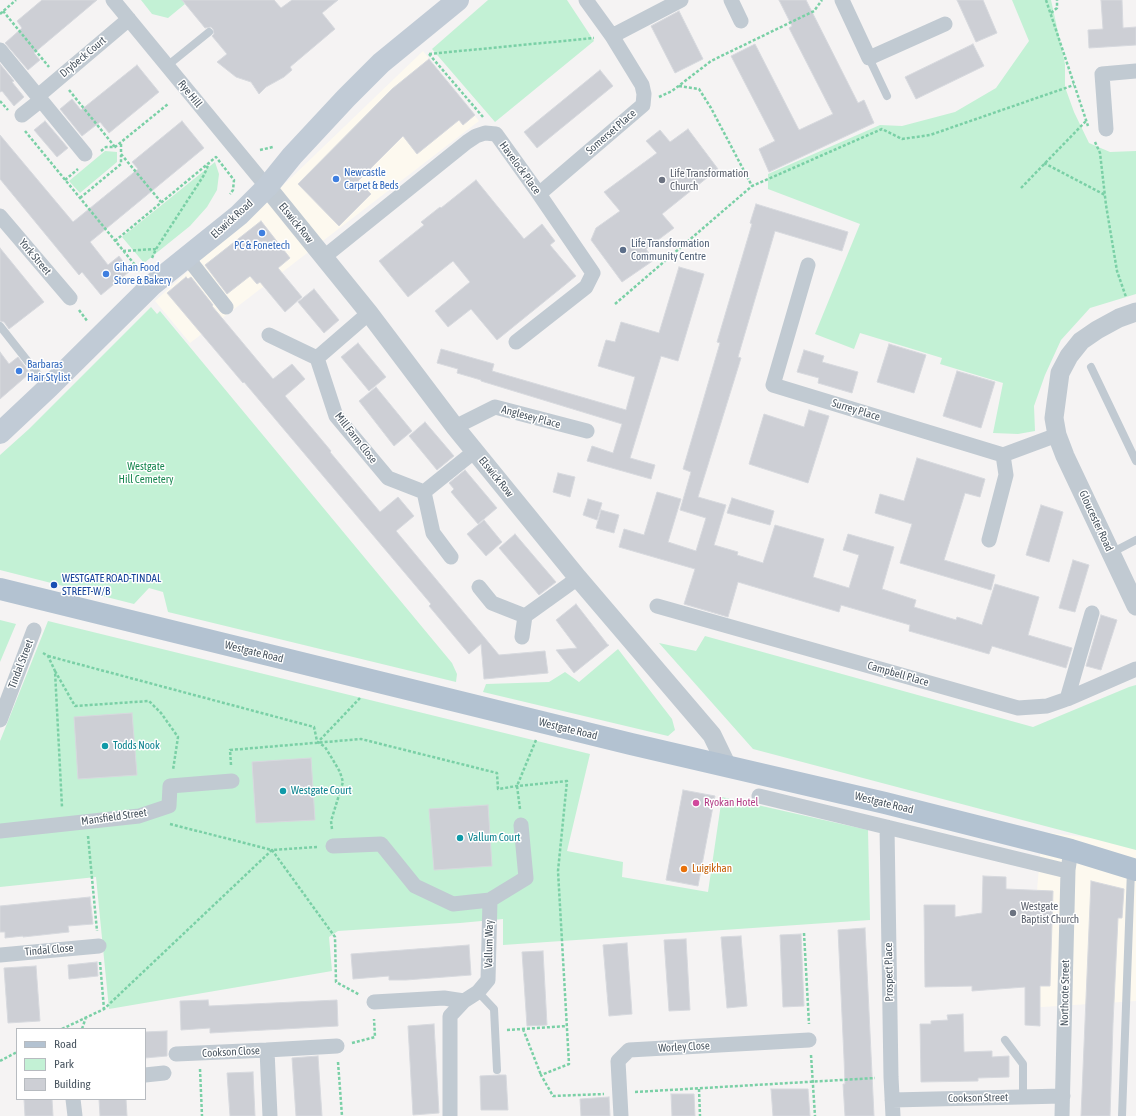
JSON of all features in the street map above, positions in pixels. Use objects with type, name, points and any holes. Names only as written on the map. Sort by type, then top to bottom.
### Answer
[{"type":"main road","name":"Elswick Road","points":[[0,433],[100,337],[145,274],[187,257],[239,215],[267,187],[292,156],[346,98],[381,63],[458,0]]},
{"type":"main road","name":"Westgate Road","points":[[0,589],[543,723],[885,803],[1070,860],[1134,870]]},
{"type":"street","name":"Rye Hill","points":[[114,0],[267,187]]},
{"type":"street","name":"Somerset Place","points":[[539,194],[643,105],[644,94],[642,85],[612,36],[586,0]]},
{"type":"street","points":[[612,36],[681,0]]},
{"type":"street","points":[[731,0],[742,21]]},
{"type":"street","points":[[842,0],[869,58],[945,24]]},
{"type":"street","name":"Drybeck Court","points":[[17,118],[129,19]]},
{"type":"street","points":[[0,50],[89,157]]},
{"type":"street","points":[[1106,129],[1102,74],[1136,71]]},
{"type":"street","name":"Havelock Place","points":[[324,257],[467,142],[476,136],[485,133],[496,134],[593,273],[586,287],[516,342]]},
{"type":"street","name":"Elswick Row","points":[[267,187],[369,314],[455,427],[578,578],[712,735],[727,766]]},
{"type":"street","name":"York Street","points":[[0,216],[70,298]]},
{"type":"street","points":[[187,257],[226,307]]},
{"type":"street","name":"Surrey Place","points":[[808,265],[773,385],[1003,455]]},
{"type":"street","name":"Gloucester Road","points":[[1134,313],[1097,330],[1081,340],[1069,356],[1060,373],[1054,418],[1057,435],[1066,456],[1136,606]]},
{"type":"street","points":[[269,335],[317,358],[369,314]]},
{"type":"street","name":"Mill Farm Close","points":[[317,358],[336,416],[388,478],[424,492]]},
{"type":"street","name":"Anglesey Place","points":[[455,427],[495,407],[587,431]]},
{"type":"street","points":[[988,540],[1006,475],[1003,455],[1057,435]]},
{"type":"street","points":[[451,557],[433,533],[424,492],[475,451]]},
{"type":"street","points":[[522,637],[525,616],[578,578]]},
{"type":"street","points":[[479,587],[492,603],[525,616]]},
{"type":"street","name":"Campbell Place","points":[[657,606],[1018,708],[1047,706],[1067,699],[1136,669]]},
{"type":"street","points":[[1067,699],[1092,613]]},
{"type":"street","name":"Tindal Street","points":[[0,720],[32,637]]},
{"type":"street","points":[[170,786],[232,781]]},
{"type":"street","name":"Mansfield Street","points":[[0,831],[139,816],[169,806],[170,786]]},
{"type":"street","points":[[759,796],[1055,868],[1070,860]]},
{"type":"street","points":[[334,846],[382,844],[415,886],[453,904],[490,900],[526,878],[521,825]]},
{"type":"street","name":"Prospect Place","points":[[887,827],[893,1116]]},
{"type":"street","name":"Northcote Street","points":[[1062,1116],[1070,860]]},
{"type":"street","name":"Vallum Way","points":[[450,1116],[450,1016],[464,1001],[478,992],[488,980],[490,900]]},
{"type":"street","name":"Tindal Close","points":[[0,955],[99,946]]},
{"type":"street","points":[[374,1002],[444,998],[464,1001]]},
{"type":"street","name":"Worley Close","points":[[621,1116],[618,1061],[629,1050],[809,1040]]},
{"type":"street","points":[[267,1050],[337,1046]]},
{"type":"street","name":"Cookson Close","points":[[176,1054],[267,1050],[270,1116]]},
{"type":"street","points":[[146,1075],[164,1074]]},
{"type":"street","name":"Cookson Street","points":[[892,1100],[1063,1096]]},
{"type":"street","points":[[73,1100],[75,1116]]},
{"type":"lane","points":[[167,66],[209,32]]},
{"type":"lane","points":[[869,58],[886,96]]},
{"type":"lane","points":[[0,326],[49,387]]},
{"type":"lane","points":[[1091,366],[1136,462]]},
{"type":"lane","points":[[1110,553],[1136,540]]},
{"type":"lane","points":[[1122,1116],[1134,870]]},
{"type":"lane","points":[[478,992],[494,1009],[497,1070]]},
{"type":"lane","points":[[1005,1040],[1023,1064],[1023,1097]]},
{"type":"path","points":[[0,14],[16,0]]},
{"type":"path","points":[[643,105],[672,91],[711,61],[814,11],[822,0]]},
{"type":"path","points":[[1046,0],[1088,127]]},
{"type":"path","points":[[1051,13],[1057,8],[1057,0]]},
{"type":"path","points":[[414,35],[490,124],[490,134]]},
{"type":"path","points":[[429,54],[612,36]]},
{"type":"path","points":[[615,304],[752,186],[882,129],[902,139],[930,135],[1074,85]]},
{"type":"path","points":[[679,86],[698,90],[711,108],[752,186]]},
{"type":"path","points":[[0,101],[17,118],[123,251],[145,274]]},
{"type":"path","points":[[65,180],[89,157],[106,147],[115,147],[168,104]]},
{"type":"path","points":[[1021,188],[1086,121]]},
{"type":"path","points":[[1094,140],[1100,153],[1117,271],[1134,313]]},
{"type":"path","points":[[80,198],[121,164],[121,143]]},
{"type":"path","points":[[260,150],[279,146]]},
{"type":"path","points":[[121,154],[161,202]]},
{"type":"path","points":[[115,241],[216,157],[234,180],[233,190],[226,199]]},
{"type":"path","points":[[151,262],[156,249],[204,175],[209,162]]},
{"type":"path","points":[[1044,164],[1105,195]]},
{"type":"path","points":[[123,251],[156,249]]},
{"type":"path","points":[[70,298],[100,337]]},
{"type":"path","points":[[32,637],[48,656],[75,706],[149,700],[153,704],[178,737],[170,786]]},
{"type":"path","points":[[48,656],[314,727],[318,742],[325,747],[340,772],[343,782],[332,821],[334,846],[272,850],[168,823]]},
{"type":"path","points":[[55,671],[63,824]]},
{"type":"path","points":[[318,742],[376,682]]},
{"type":"path","points":[[521,825],[517,786],[543,723]]},
{"type":"path","points":[[232,781],[230,750],[361,739],[496,773],[498,789],[567,781],[558,871],[569,1064],[541,1075]]},
{"type":"path","points":[[87,821],[104,1009]]},
{"type":"path","points":[[272,850],[335,937],[336,982],[374,1002],[375,1037],[337,1046],[342,1116]]},
{"type":"path","points":[[64,1028],[86,1016],[104,1009],[272,850]]},
{"type":"path","points":[[82,1028],[86,1016]]},
{"type":"path","points":[[495,1031],[567,1026]]},
{"type":"path","points":[[523,1029],[541,1075],[553,1096],[699,1089],[891,1077]]},
{"type":"path","points":[[0,1060],[16,1052]]},
{"type":"path","points":[[199,1053],[202,1116]]},
{"type":"path","points":[[699,1089],[700,1116]]},
{"type":"shaded area","points":[[423,51],[479,121],[190,343],[155,301],[292,177]]},
{"type":"shaded area","points":[[1042,832],[1136,843],[1136,1001],[1027,1008]]},
{"type":"green space","points":[[141,0],[182,0],[185,4],[168,18],[152,14]]},
{"type":"green space","points":[[488,0],[567,0],[594,41],[495,122],[432,49]]},
{"type":"green space","points":[[1012,0],[1051,0],[1065,64],[1065,87],[1074,112],[1089,143],[1110,152],[1136,151],[1136,294],[1090,308],[1061,340],[1045,375],[1034,406],[1035,431],[1018,434],[993,433],[1003,383],[940,364],[942,358],[860,333],[854,349],[815,334],[860,224],[768,189],[768,174],[880,125],[902,126],[955,112],[996,88],[1029,41]]},
{"type":"green space","points":[[105,151],[117,152],[117,162],[80,193],[69,181]]},
{"type":"green space","points":[[215,162],[219,174],[217,190],[207,207],[190,226],[144,263],[122,237]]},
{"type":"green space","name":"Westgate Hill Cemetery","points":[[151,307],[157,314],[160,311],[452,663],[457,674],[456,682],[168,612],[163,592],[149,588],[134,604],[0,570],[0,455],[29,429]]},
{"type":"green space","points":[[0,620],[16,624],[0,662]]},
{"type":"green space","points":[[48,621],[590,754],[567,851],[623,862],[622,877],[708,892],[722,797],[868,830],[870,920],[503,945],[503,919],[338,931],[329,937],[332,971],[109,1009],[96,877],[0,887],[0,741]]},
{"type":"green space","points":[[705,636],[1033,727],[1136,685],[1136,850],[753,749],[659,643],[696,651]]},
{"type":"green space","points":[[618,649],[672,719],[675,730],[668,736],[483,692],[486,684],[549,682],[565,672],[579,682]]},
{"type":"building","points":[[42,0],[97,0],[34,53],[40,60],[28,70],[5,43],[22,28],[17,21]]},
{"type":"building","points":[[182,0],[274,0],[281,8],[292,0],[338,0],[322,13],[335,29],[290,67],[292,70],[284,77],[266,87],[259,94],[251,82],[236,77],[217,62],[227,54],[212,36],[214,34],[213,29],[211,27],[205,28]]},
{"type":"building","points":[[779,0],[806,0],[858,103],[864,100],[874,123],[769,172],[759,149],[775,141],[731,56],[755,44],[799,130],[833,114],[789,28],[792,26]]},
{"type":"building","points":[[957,0],[983,0],[997,33],[976,42]]},
{"type":"building","points":[[1101,0],[1122,0],[1123,28],[1136,27],[1136,45],[1089,48],[1088,30],[1103,29]]},
{"type":"building","points":[[679,11],[703,59],[675,73],[651,26]]},
{"type":"building","points":[[973,44],[984,66],[916,99],[905,77]]},
{"type":"building","points":[[429,59],[475,115],[463,125],[459,120],[417,154],[403,136],[358,181],[371,194],[339,226],[298,184],[392,89]]},
{"type":"building","points":[[0,64],[14,81],[12,82],[24,97],[14,106],[2,91],[0,92]]},
{"type":"building","points":[[137,65],[159,92],[109,133],[100,122],[82,136],[60,109],[72,99],[81,110]]},
{"type":"building","points":[[600,70],[613,86],[537,148],[524,132]]},
{"type":"building","points":[[45,121],[68,148],[57,157],[34,130]]},
{"type":"building","points":[[182,121],[204,148],[90,242],[108,265],[119,256],[130,271],[101,295],[82,272],[79,275],[0,179],[0,135],[73,222],[138,169],[132,162]]},
{"type":"building","name":"Life Transformation Church","points":[[688,129],[718,169],[662,214],[674,228],[646,249],[654,260],[622,282],[591,240],[596,228],[620,211],[604,192],[657,153],[646,141],[660,130],[670,142]]},
{"type":"building","points":[[476,180],[524,239],[542,224],[555,241],[550,245],[576,276],[497,340],[471,309],[448,327],[435,311],[470,282],[453,261],[408,297],[379,261],[424,225],[421,222]]},
{"type":"building","points":[[756,204],[848,232],[842,251],[775,231],[738,357],[741,358],[698,497],[726,505],[714,545],[738,552],[737,555],[763,563],[775,525],[824,539],[813,577],[849,588],[859,555],[843,550],[848,534],[894,547],[882,589],[916,600],[914,607],[956,620],[957,617],[982,625],[995,584],[1039,597],[1028,635],[1072,648],[1066,668],[992,646],[989,654],[909,631],[910,625],[841,605],[839,612],[738,582],[728,617],[684,604],[695,569],[619,547],[624,529],[644,535],[657,492],[681,499],[668,542],[696,551],[706,518],[680,510],[691,472],[683,469],[720,343],[717,342],[752,224],[750,223]]},
{"type":"building","points":[[261,221],[290,258],[278,268],[302,297],[285,312],[260,282],[257,284],[250,276],[227,294],[205,265]]},
{"type":"building","points":[[0,248],[44,302],[9,329],[4,322],[0,321]]},
{"type":"building","points":[[679,267],[704,274],[678,361],[661,356],[630,458],[655,465],[651,479],[587,461],[592,446],[613,453],[622,424],[481,381],[457,373],[458,369],[437,363],[441,349],[494,364],[492,371],[626,410],[635,377],[598,366],[606,340],[615,342],[621,322],[659,333]]},
{"type":"building","points":[[186,277],[188,279],[191,277],[213,305],[212,306],[273,379],[292,364],[305,379],[285,396],[380,512],[398,497],[414,516],[396,531],[499,655],[545,651],[548,673],[484,679],[481,644],[469,654],[429,606],[431,604],[167,293]]},
{"type":"building","points":[[314,289],[339,320],[324,333],[298,302]]},
{"type":"building","points":[[358,343],[386,377],[369,391],[341,357]]},
{"type":"building","points":[[889,344],[926,355],[914,393],[877,382]]},
{"type":"building","points":[[804,350],[824,356],[822,362],[858,372],[852,393],[818,383],[819,378],[797,372]]},
{"type":"building","points":[[0,352],[9,364],[18,357],[30,373],[0,399]]},
{"type":"building","points":[[957,371],[995,382],[981,428],[943,416]]},
{"type":"building","points":[[376,387],[412,431],[394,446],[359,401]]},
{"type":"building","points":[[809,410],[829,416],[808,483],[749,464],[764,414],[804,427]]},
{"type":"building","points":[[425,422],[454,456],[437,470],[409,436]]},
{"type":"building","points":[[917,458],[985,479],[980,497],[965,493],[944,560],[995,575],[991,590],[900,563],[912,524],[875,513],[880,494],[904,501]]},
{"type":"building","points":[[465,470],[497,508],[478,524],[451,492],[454,489],[449,483]]},
{"type":"building","points":[[558,473],[575,477],[570,497],[553,492]]},
{"type":"building","points":[[732,498],[774,511],[770,525],[727,513]]},
{"type":"building","points":[[588,499],[602,503],[597,520],[583,515]]},
{"type":"building","points":[[1041,505],[1063,512],[1049,562],[1026,555]]},
{"type":"building","points":[[601,510],[619,515],[614,533],[596,528]]},
{"type":"building","points":[[484,520],[502,542],[486,556],[467,534]]},
{"type":"building","points":[[515,534],[556,582],[539,595],[499,548]]},
{"type":"building","points":[[1073,560],[1089,565],[1075,612],[1059,608]]},
{"type":"building","points":[[576,604],[609,645],[574,673],[556,650],[577,648],[556,620]]},
{"type":"building","points":[[1101,615],[1117,620],[1101,670],[1086,666]]},
{"type":"building","name":"Todds Nook","points":[[132,713],[137,775],[78,779],[74,717]]},
{"type":"building","name":"Westgate Court","points":[[311,758],[315,820],[256,823],[252,762]]},
{"type":"building","points":[[683,790],[715,796],[698,886],[666,880]]},
{"type":"building","name":"Vallum Court","points":[[488,805],[492,866],[434,870],[429,809]]},
{"type":"building","points":[[983,876],[1006,877],[1006,889],[1053,891],[1050,986],[1040,986],[1040,1026],[1025,1025],[1025,987],[972,991],[972,986],[925,987],[924,905],[955,905],[955,917],[982,913]]},
{"type":"building","points":[[1091,881],[1124,889],[1122,918],[1118,918],[1110,1116],[1081,1116]]},
{"type":"building","points":[[90,897],[93,924],[68,926],[69,932],[23,937],[5,938],[5,932],[0,932],[0,906]]},
{"type":"building","points":[[865,928],[874,1116],[845,1116],[843,1084],[845,1084],[838,930]]},
{"type":"building","points":[[801,934],[804,1006],[783,1007],[780,935]]},
{"type":"building","points":[[741,936],[747,1006],[727,1008],[721,937]]},
{"type":"building","points":[[686,939],[690,1010],[669,1011],[664,940]]},
{"type":"building","points":[[627,943],[632,1014],[609,1016],[603,945]]},
{"type":"building","points":[[469,945],[471,975],[406,980],[389,980],[389,976],[353,979],[351,954]]},
{"type":"building","points":[[543,951],[547,1025],[527,1026],[522,952]]},
{"type":"building","points":[[97,962],[98,976],[69,979],[68,965]]},
{"type":"building","points":[[36,966],[40,1021],[8,1023],[4,968]]},
{"type":"building","points":[[208,1000],[209,1006],[337,1000],[338,1026],[210,1033],[210,1028],[181,1030],[180,1001]]},
{"type":"building","points":[[963,1014],[964,1052],[992,1051],[992,1057],[1009,1056],[1009,1077],[978,1078],[978,1081],[921,1082],[920,1024],[931,1024],[931,1021],[948,1020],[947,1015]]},
{"type":"building","points":[[434,1024],[439,1113],[413,1115],[408,1026]]},
{"type":"building","points":[[167,1031],[167,1056],[146,1058],[146,1032]]},
{"type":"building","points":[[318,1056],[322,1116],[296,1116],[292,1058]]},
{"type":"building","points":[[253,1072],[255,1116],[230,1116],[227,1073]]},
{"type":"building","points":[[506,1075],[508,1110],[481,1110],[480,1076]]},
{"type":"building","points":[[771,1089],[808,1089],[810,1116],[773,1116]]},
{"type":"building","points":[[671,1094],[694,1094],[695,1116],[672,1116]]},
{"type":"building","points":[[609,1097],[610,1116],[581,1116],[580,1099]]},
{"type":"building","points":[[24,1100],[52,1100],[53,1116],[25,1116]]},
{"type":"building","points":[[99,1100],[126,1100],[127,1116],[100,1116]]},
{"type":"place","name":"Newcastle Carpet & Beds","points":[[336,179]]},
{"type":"place","name":"Life Transformation Church","points":[[662,180]]},
{"type":"place","name":"PC & Fonetech","points":[[262,233]]},
{"type":"place","name":"Life Transformation Community Centre","points":[[623,250]]},
{"type":"place","name":"Gihan Food Store & Bakery","points":[[106,274]]},
{"type":"place","name":"Barbaras Hair Stylist","points":[[19,371]]},
{"type":"place","name":"WESTGATE ROAD-TINDAL STREET-W/B","points":[[54,585]]},
{"type":"place","name":"Todds Nook","points":[[105,746]]},
{"type":"place","name":"Westgate Court","points":[[283,791]]},
{"type":"place","name":"Ryokan Hotel","points":[[696,803]]},
{"type":"place","name":"Vallum Court","points":[[460,838]]},
{"type":"place","name":"Luigikhan","points":[[684,869]]},
{"type":"place","name":"Westgate Baptist Church","points":[[1013,913]]}]
